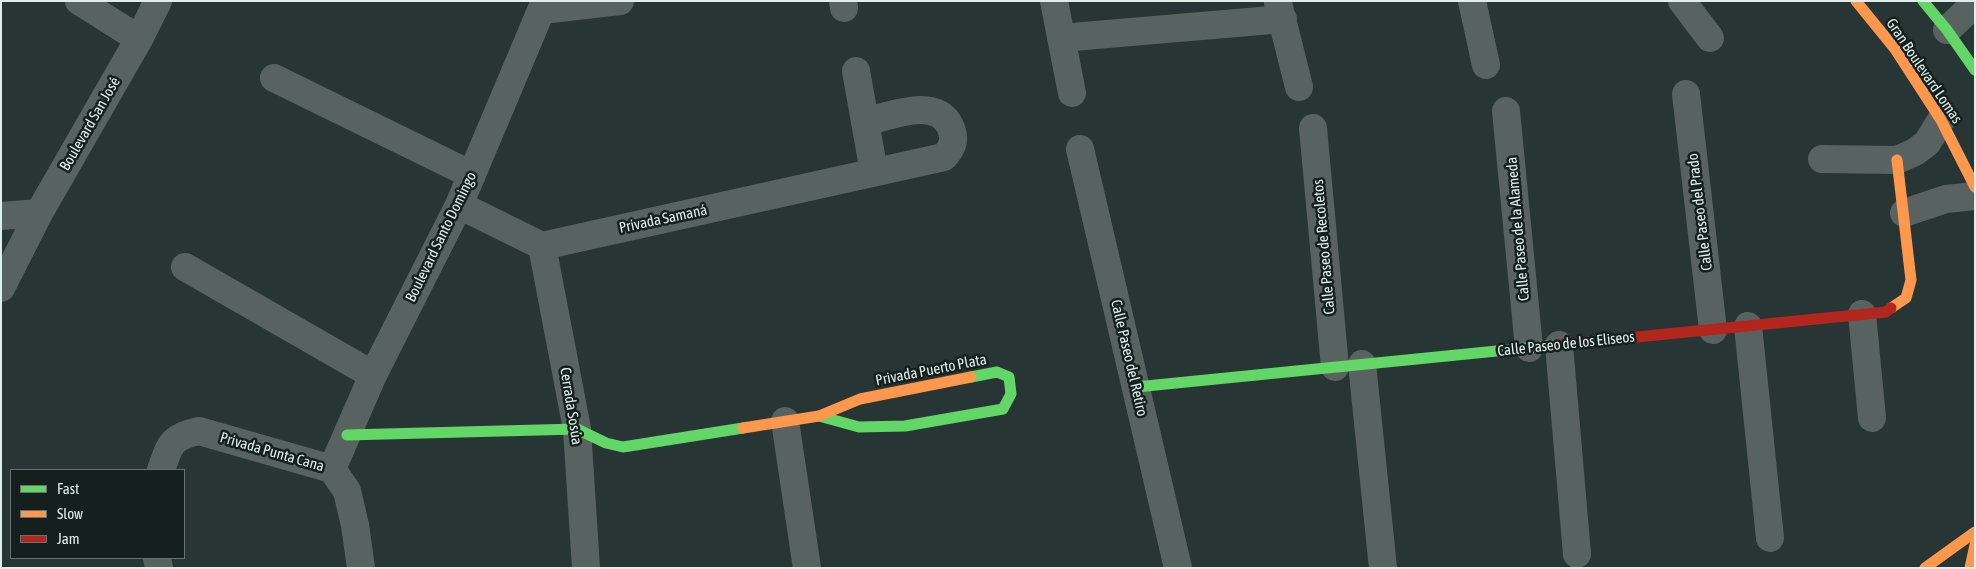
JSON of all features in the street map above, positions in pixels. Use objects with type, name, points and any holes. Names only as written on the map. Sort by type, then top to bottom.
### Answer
[{"type":"street","points":[[79,1],[139,39]]},
{"type":"street","name":"Boulevard San José","points":[[1,288],[39,212],[139,39],[158,1]]},
{"type":"street","points":[[543,6],[620,1]]},
{"type":"street","points":[[1054,1],[1072,93]]},
{"type":"street","points":[[1472,1],[1486,65]]},
{"type":"street","points":[[1682,1],[1710,38]]},
{"type":"street","name":"Gran Boulevard Lomas","points":[[1856,1],[1895,50],[1941,120],[1975,187]]},
{"type":"street","points":[[1923,1],[1947,30],[1975,70]]},
{"type":"street","points":[[1947,30],[1968,9],[1973,1]]},
{"type":"street","name":"Boulevard Santo Domingo","points":[[332,469],[373,375],[459,205],[543,6]]},
{"type":"street","points":[[1061,38],[1280,10],[1299,87]]},
{"type":"street","points":[[856,71],[874,172]]},
{"type":"street","points":[[274,78],[472,175]]},
{"type":"street","name":"Calle Paseo del Prado","points":[[1686,94],[1713,330]]},
{"type":"street","name":"Privada Samaná","points":[[542,246],[944,157],[952,148],[954,134],[948,121],[936,111],[922,109],[865,122]]},
{"type":"street","name":"Calle Paseo de la Alameda","points":[[1506,111],[1529,348]]},
{"type":"street","points":[[1822,159],[1897,160],[1921,148],[1934,133],[1941,120]]},
{"type":"street","name":"Calle Paseo de Recoletos","points":[[1313,128],[1335,367]]},
{"type":"street","name":"Calle Paseo del Retiro","points":[[1080,149],[1178,568]]},
{"type":"street","name":"Calle Paseo de los Eliseos","points":[[1136,387],[1886,312],[1906,298],[1911,280],[1897,160]]},
{"type":"street","points":[[1904,213],[1946,199],[1975,196]]},
{"type":"street","points":[[459,205],[542,246]]},
{"type":"street","points":[[1,216],[39,212]]},
{"type":"street","name":"Cerrada Sosúa","points":[[542,246],[577,429],[586,568]]},
{"type":"street","points":[[185,267],[373,375]]},
{"type":"street","points":[[1862,314],[1872,418]]},
{"type":"street","points":[[1748,326],[1770,538]]},
{"type":"street","points":[[1559,344],[1577,554]]},
{"type":"street","points":[[1362,364],[1383,568]]},
{"type":"street","name":"Privada Puerto Plata","points":[[577,429],[606,443],[623,446],[819,416],[860,399],[997,372],[1009,377],[1013,388],[1011,400],[1003,409],[905,426],[859,427],[819,416]]},
{"type":"street","points":[[785,421],[807,568]]},
{"type":"street","points":[[347,435],[577,429]]},
{"type":"street","name":"Privada Punta Cana","points":[[161,469],[169,446],[182,434],[199,431],[332,469],[347,491],[355,525],[361,568]]},
{"type":"street","points":[[1925,568],[1975,532]]},
{"type":"street","points":[[1970,568],[1975,545]]},
{"type":"traffic: fast","points":[[1923,1],[1947,30],[1975,70]]},
{"type":"traffic: fast","points":[[1136,387],[1557,345]]},
{"type":"traffic: fast","points":[[819,416],[859,427],[905,426],[1003,409],[1011,394],[1009,377],[997,372],[971,377]]},
{"type":"traffic: fast","points":[[347,435],[577,429],[606,443],[623,447],[743,428]]},
{"type":"traffic: slow","points":[[1856,1],[1895,49],[1941,120],[1975,187]]},
{"type":"traffic: slow","points":[[1891,308],[1906,298],[1911,280],[1897,160]]},
{"type":"traffic: slow","points":[[743,428],[819,416],[860,399],[971,377]]},
{"type":"traffic: slow","points":[[1925,568],[1975,532]]},
{"type":"traffic: slow","points":[[1970,568],[1975,545]]},
{"type":"traffic: jam","points":[[1557,345],[1886,312],[1891,308]]}]
